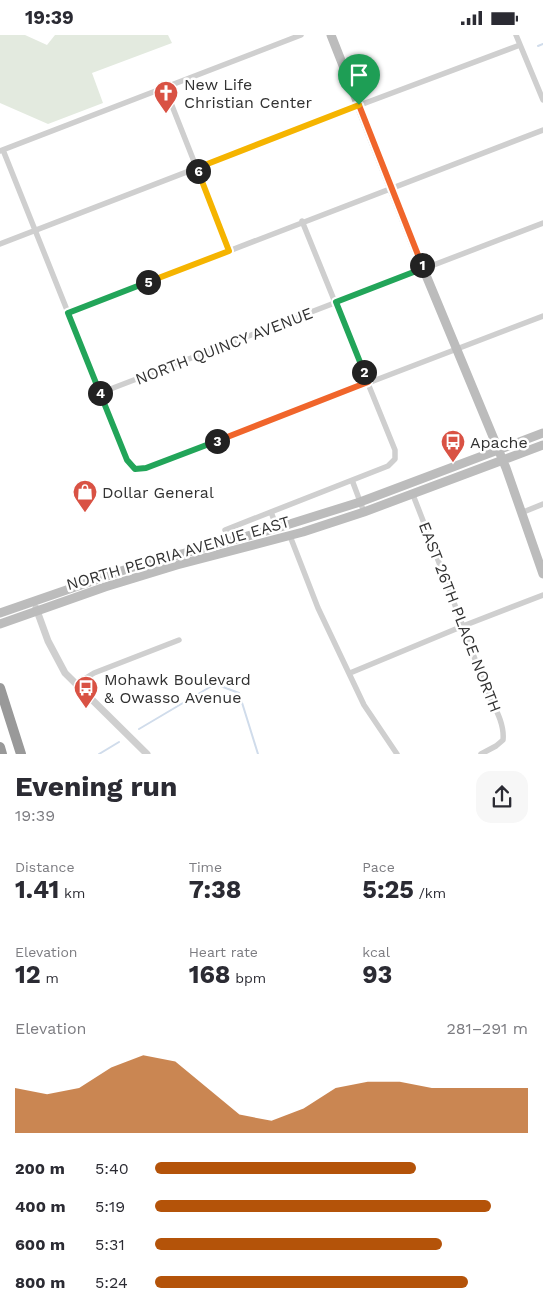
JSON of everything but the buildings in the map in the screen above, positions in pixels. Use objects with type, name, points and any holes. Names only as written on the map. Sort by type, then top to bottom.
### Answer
[{"type":"highway","points":[[0,688],[21,754]]},
{"type":"highway","points":[[0,747],[2,754]]},
{"type":"main road","points":[[331,35],[503,460],[543,574]]},
{"type":"main road","name":"NORTH PEORIA AVENUE EAST","points":[[0,613],[130,568],[277,528],[360,502],[543,433]]},
{"type":"main road","name":"NORTH PEORIA AVENUE EAST","points":[[0,624],[105,587],[177,565],[290,536],[364,512],[543,445]]},
{"type":"street","points":[[301,35],[2,151],[127,460],[135,469],[146,468],[543,316]]},
{"type":"street","points":[[516,35],[543,101]]},
{"type":"street","points":[[0,245],[359,105],[520,45]]},
{"type":"street","points":[[165,88],[229,251]]},
{"type":"street","points":[[68,313],[302,221],[543,130]]},
{"type":"street","points":[[302,221],[368,382]]},
{"type":"street","name":"NORTH QUINCY AVENUE","points":[[100,393],[543,223]]},
{"type":"street","name":"NORTH PEORIA AVENUE EAST","points":[[225,530],[390,465],[395,459],[395,450],[368,382]]},
{"type":"street","points":[[352,479],[364,512]]},
{"type":"street","name":"EAST 26TH PLACE NORTH","points":[[413,495],[486,689],[502,724],[504,740],[496,747],[481,754]]},
{"type":"street","points":[[521,513],[543,504]]},
{"type":"street","name":"NORTH PEORIA AVENUE EAST","points":[[271,512],[277,528]]},
{"type":"street","points":[[290,536],[318,608],[364,705],[397,754]]},
{"type":"street","points":[[350,673],[543,595]]},
{"type":"street","points":[[33,601],[56,658],[65,673],[148,754]]},
{"type":"street","points":[[76,684],[94,673],[179,640]]},
{"type":"shaded area","points":[[0,35],[25,35],[47,45],[55,35],[168,35],[172,43],[92,73],[103,103],[48,124],[0,103]]},
{"type":"waterway","points":[[538,46],[543,44]]},
{"type":"waterway","points":[[139,729],[215,684],[239,693],[258,754]]},
{"type":"waterway","points":[[99,754],[119,742]]},
{"type":"place","name":"New Life Christian Center","points":[[166,114]]},
{"type":"place","name":"Apache","points":[[453,463]]},
{"type":"place","name":"Dollar General","points":[[85,513]]},
{"type":"place","name":"Mohawk Boulevard & Owasso Avenue","points":[[86,709]]},
{"type":"route","points":[[359,105],[424,268],[336,302],[368,382],[146,468],[140,470],[132,468],[127,460],[68,313],[229,251],[197,168],[359,105]]}]
